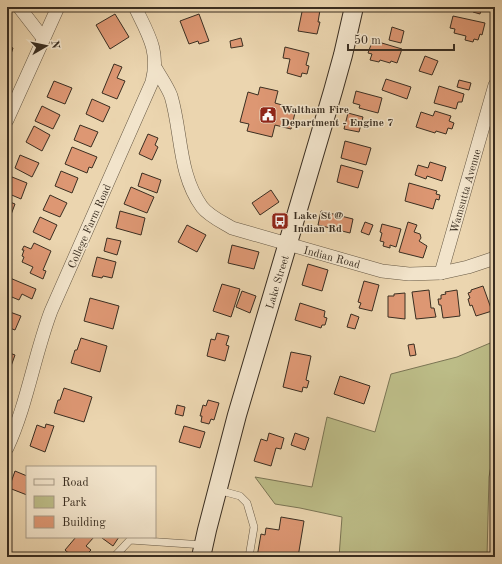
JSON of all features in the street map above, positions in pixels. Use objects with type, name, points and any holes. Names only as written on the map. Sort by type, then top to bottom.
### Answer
[{"type":"street","points":[[19,7],[43,38]]},
{"type":"street","points":[[7,120],[58,7]]},
{"type":"street","name":"College Farm Road","points":[[8,444],[22,407],[51,311],[146,97],[156,69],[155,54],[150,39],[135,7]]},
{"type":"street","name":"Lake Street","points":[[203,551],[237,414],[343,54],[354,7]]},
{"type":"street","name":"Indian Road","points":[[156,69],[170,94],[186,174],[193,192],[203,208],[217,220],[232,228],[382,271],[410,274],[441,273],[468,267],[495,258]]},
{"type":"street","name":"Wamsutta Avenue","points":[[441,273],[495,85]]},
{"type":"lane","points":[[218,490],[240,496],[247,504],[254,527],[249,557]]},
{"type":"lane","points":[[114,557],[130,540],[203,551]]},
{"type":"green space","points":[[495,341],[495,442],[489,477],[487,557],[339,557],[342,517],[275,504],[255,477],[312,487],[327,417],[375,432],[391,374],[457,357]]},
{"type":"building","points":[[303,7],[320,10],[318,22],[320,22],[317,34],[298,31]]},
{"type":"building","points":[[380,7],[393,7],[393,10]]},
{"type":"building","points":[[474,7],[487,7],[486,11],[481,10],[480,14],[473,12]]},
{"type":"building","points":[[115,14],[129,37],[110,49],[96,25]]},
{"type":"building","points":[[199,14],[209,41],[199,44],[198,41],[189,44],[180,21]]},
{"type":"building","points":[[453,16],[485,23],[482,35],[480,34],[478,40],[474,39],[473,42],[465,40],[466,36],[454,33],[455,29],[450,28]]},
{"type":"building","points":[[392,27],[404,31],[401,43],[389,40]]},
{"type":"building","points":[[241,38],[243,46],[231,48],[230,41]]},
{"type":"building","points":[[375,41],[402,49],[397,63],[391,61],[390,63],[380,60],[379,62],[370,60],[372,54],[368,53],[372,42],[375,43]]},
{"type":"building","points":[[7,46],[13,48],[8,63],[7,62]]},
{"type":"building","points":[[285,47],[309,53],[306,65],[309,66],[307,74],[302,73],[301,77],[287,73],[290,59],[283,58]]},
{"type":"building","points":[[425,56],[438,61],[432,75],[419,71]]},
{"type":"building","points":[[114,64],[122,67],[117,78],[125,81],[117,99],[102,93]]},
{"type":"building","points":[[386,79],[411,87],[407,99],[382,90]]},
{"type":"building","points":[[459,80],[471,83],[469,90],[457,87]]},
{"type":"building","points":[[54,81],[72,88],[65,104],[47,97]]},
{"type":"building","points":[[439,86],[464,94],[462,102],[458,102],[456,109],[434,103]]},
{"type":"building","name":"Waltham Fire Department - Engine 7","points":[[260,87],[278,91],[275,103],[296,109],[291,129],[275,125],[272,137],[247,131],[249,124],[240,122],[248,92],[258,95]]},
{"type":"building","points":[[356,91],[382,98],[378,113],[359,108],[360,105],[353,103]]},
{"type":"building","points":[[92,99],[110,107],[103,122],[86,114]]},
{"type":"building","points":[[42,106],[60,115],[53,129],[35,121]]},
{"type":"building","points":[[435,111],[451,116],[449,121],[454,123],[452,129],[448,128],[446,134],[436,131],[435,133],[416,127],[421,112],[433,116]]},
{"type":"building","points":[[348,113],[363,117],[359,132],[344,129]]},
{"type":"building","points":[[80,125],[98,132],[91,147],[74,140]]},
{"type":"building","points":[[34,126],[50,135],[42,151],[26,142]]},
{"type":"building","points":[[148,134],[158,138],[155,145],[158,147],[152,160],[139,154]]},
{"type":"building","points":[[345,141],[371,148],[366,165],[341,158]]},
{"type":"building","points":[[72,147],[97,157],[92,168],[89,167],[87,173],[65,164]]},
{"type":"building","points":[[20,155],[39,163],[32,177],[15,168]]},
{"type":"building","points":[[430,162],[446,167],[442,181],[427,176],[426,179],[415,175],[418,165],[428,168]]},
{"type":"building","points":[[341,165],[363,171],[358,188],[337,182]]},
{"type":"building","points":[[61,171],[78,178],[72,193],[55,186]]},
{"type":"building","points":[[142,173],[161,180],[157,193],[138,186]]},
{"type":"building","points":[[7,175],[27,183],[21,199],[7,193]]},
{"type":"building","points":[[409,183],[437,191],[436,194],[440,195],[439,200],[436,199],[433,209],[405,201]]},
{"type":"building","points":[[131,187],[154,197],[147,213],[124,204]]},
{"type":"building","points":[[271,190],[279,202],[260,215],[252,203]]},
{"type":"building","points":[[50,195],[67,203],[60,217],[43,210]]},
{"type":"building","points":[[7,198],[11,200],[10,202],[15,204],[9,220],[7,219]]},
{"type":"building","points":[[120,211],[145,218],[141,235],[116,228]]},
{"type":"building","points":[[321,211],[353,219],[350,233],[318,225]]},
{"type":"building","points":[[40,217],[57,225],[50,240],[33,232]]},
{"type":"building","points":[[365,222],[373,225],[369,235],[361,232]]},
{"type":"building","points":[[408,222],[417,225],[414,232],[420,234],[421,238],[419,241],[427,246],[423,258],[399,252]]},
{"type":"building","points":[[382,224],[401,229],[396,247],[390,245],[390,248],[383,246],[384,242],[380,241]]},
{"type":"building","points":[[187,225],[206,235],[197,252],[178,242]]},
{"type":"building","points":[[107,238],[121,241],[117,255],[104,251]]},
{"type":"building","points":[[34,243],[51,251],[43,270],[46,271],[43,279],[30,273],[33,267],[22,262],[24,250],[22,250],[24,246],[31,249]]},
{"type":"building","points":[[232,245],[259,252],[254,269],[228,263]]},
{"type":"building","points":[[97,257],[116,262],[112,278],[92,276]]},
{"type":"building","points":[[308,264],[328,270],[322,291],[302,285]]},
{"type":"building","points":[[10,278],[36,289],[32,299],[22,294],[19,300],[7,295],[7,285]]},
{"type":"building","points":[[364,281],[379,285],[372,311],[359,308],[361,303],[358,302]]},
{"type":"building","points":[[222,284],[240,289],[231,317],[213,311]]},
{"type":"building","points":[[483,286],[492,311],[476,316],[472,305],[470,306],[468,299],[470,298],[468,293],[471,292],[471,290]]},
{"type":"building","points":[[429,290],[431,308],[434,308],[436,317],[416,319],[412,292]]},
{"type":"building","points":[[457,290],[460,316],[443,318],[441,305],[439,305],[438,299],[441,299],[441,295],[446,294],[445,292]]},
{"type":"building","points":[[242,291],[256,296],[250,313],[236,307]]},
{"type":"building","points":[[405,293],[405,319],[388,317],[388,296]]},
{"type":"building","points":[[90,298],[119,306],[113,329],[84,321]]},
{"type":"building","points":[[300,303],[325,311],[324,317],[327,318],[325,325],[322,325],[321,328],[295,320]]},
{"type":"building","points":[[7,311],[21,316],[15,330],[7,327]]},
{"type":"building","points":[[351,314],[359,317],[355,329],[347,327]]},
{"type":"building","points":[[217,333],[229,336],[226,345],[229,346],[225,361],[207,356],[211,339],[215,340]]},
{"type":"building","points":[[81,338],[107,346],[100,372],[71,363]]},
{"type":"building","points":[[414,344],[416,355],[410,356],[408,345]]},
{"type":"building","points":[[7,352],[15,355],[10,369],[7,368]]},
{"type":"building","points":[[291,352],[311,356],[306,380],[309,381],[307,388],[303,387],[302,392],[283,387]]},
{"type":"building","points":[[340,376],[370,386],[364,404],[334,394]]},
{"type":"building","points":[[64,388],[92,397],[84,422],[54,413]]},
{"type":"building","points":[[208,400],[219,403],[214,420],[211,419],[209,424],[201,422],[202,416],[200,416],[203,405],[206,406]]},
{"type":"building","points":[[177,405],[185,407],[183,416],[175,414]]},
{"type":"building","points":[[46,424],[54,426],[45,452],[30,446],[37,425],[45,428]]},
{"type":"building","points":[[184,426],[205,432],[200,448],[179,442]]},
{"type":"building","points":[[269,433],[284,438],[281,449],[276,448],[271,466],[254,461],[261,439],[267,441]]},
{"type":"building","points":[[295,433],[309,438],[305,450],[291,445]]},
{"type":"building","points":[[15,471],[26,476],[26,495],[9,488]]},
{"type":"building","points":[[281,517],[304,521],[298,557],[257,557],[261,534],[265,535],[266,528],[279,530]]},
{"type":"building","points":[[75,538],[93,538],[86,546],[91,550],[84,557],[73,557],[65,550]]},
{"type":"building","points":[[102,538],[118,538],[113,546]]},
{"type":"place","name":"Waltham Fire Department - Engine 7","points":[[268,115]]},
{"type":"place","name":"Lake St @ Indian Rd","points":[[280,221]]}]
